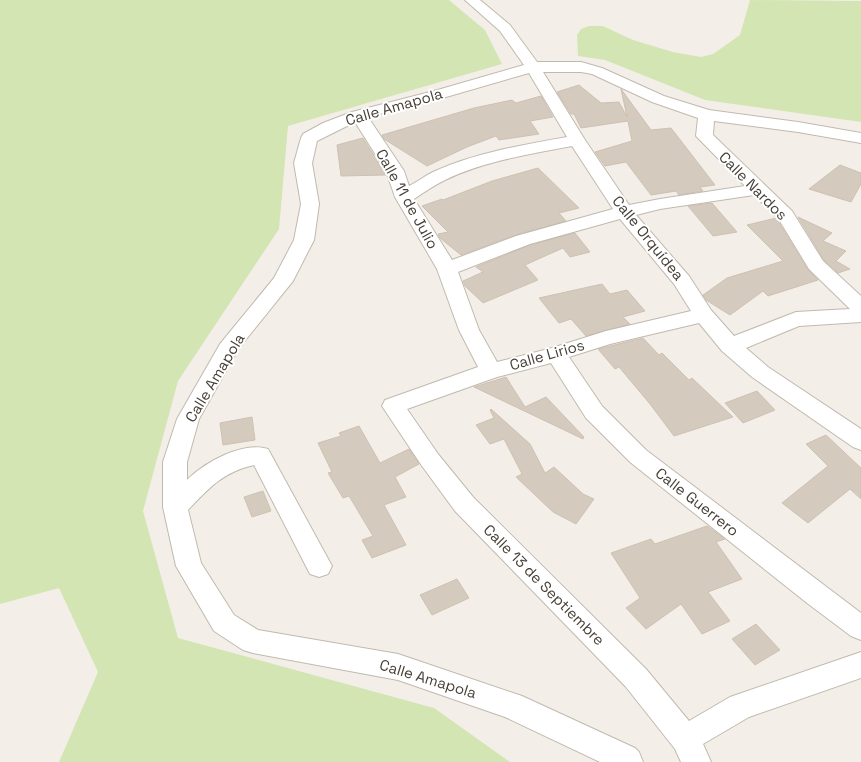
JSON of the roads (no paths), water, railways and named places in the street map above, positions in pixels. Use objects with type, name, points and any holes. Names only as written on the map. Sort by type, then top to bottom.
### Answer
[{"type":"street","name":"Calle Orquídea","points":[[472,0],[505,28],[534,66],[577,140],[624,212],[682,280],[704,315],[730,346],[760,372],[861,441]]},
{"type":"street","name":"Calle Amapola","points":[[628,762],[624,758],[512,706],[398,667],[253,641],[224,623],[189,566],[175,507],[176,462],[188,419],[231,344],[283,281],[304,240],[310,204],[303,163],[310,138],[329,127],[358,115],[440,94],[534,66],[582,67],[597,71],[658,99],[707,115],[798,127],[855,137]]},
{"type":"street","name":"Calle 11 de Julio","points":[[358,115],[395,171],[404,197],[447,269],[469,330],[491,371]]},
{"type":"street","name":"Calle Nardos","points":[[707,115],[704,136],[785,215],[816,265],[861,308]]},
{"type":"street","points":[[855,137],[861,148]]},
{"type":"street","points":[[404,197],[439,176],[479,161],[519,151],[577,140]]},
{"type":"street","points":[[447,269],[523,240],[624,212],[660,204],[757,189]]},
{"type":"street","name":"Calle Lirios","points":[[393,406],[491,371],[556,354],[606,338],[704,315]]},
{"type":"street","points":[[730,346],[796,319],[861,315]]},
{"type":"street","name":"Calle Guerrero","points":[[556,354],[594,412],[638,456],[816,595],[861,628]]},
{"type":"street","name":"Calle 13 de Septiembre","points":[[393,406],[430,460],[464,504],[636,678],[690,751]]},
{"type":"street","points":[[175,507],[206,476],[233,461],[260,455],[319,566]]},
{"type":"street","points":[[690,751],[740,707],[861,665]]}]
